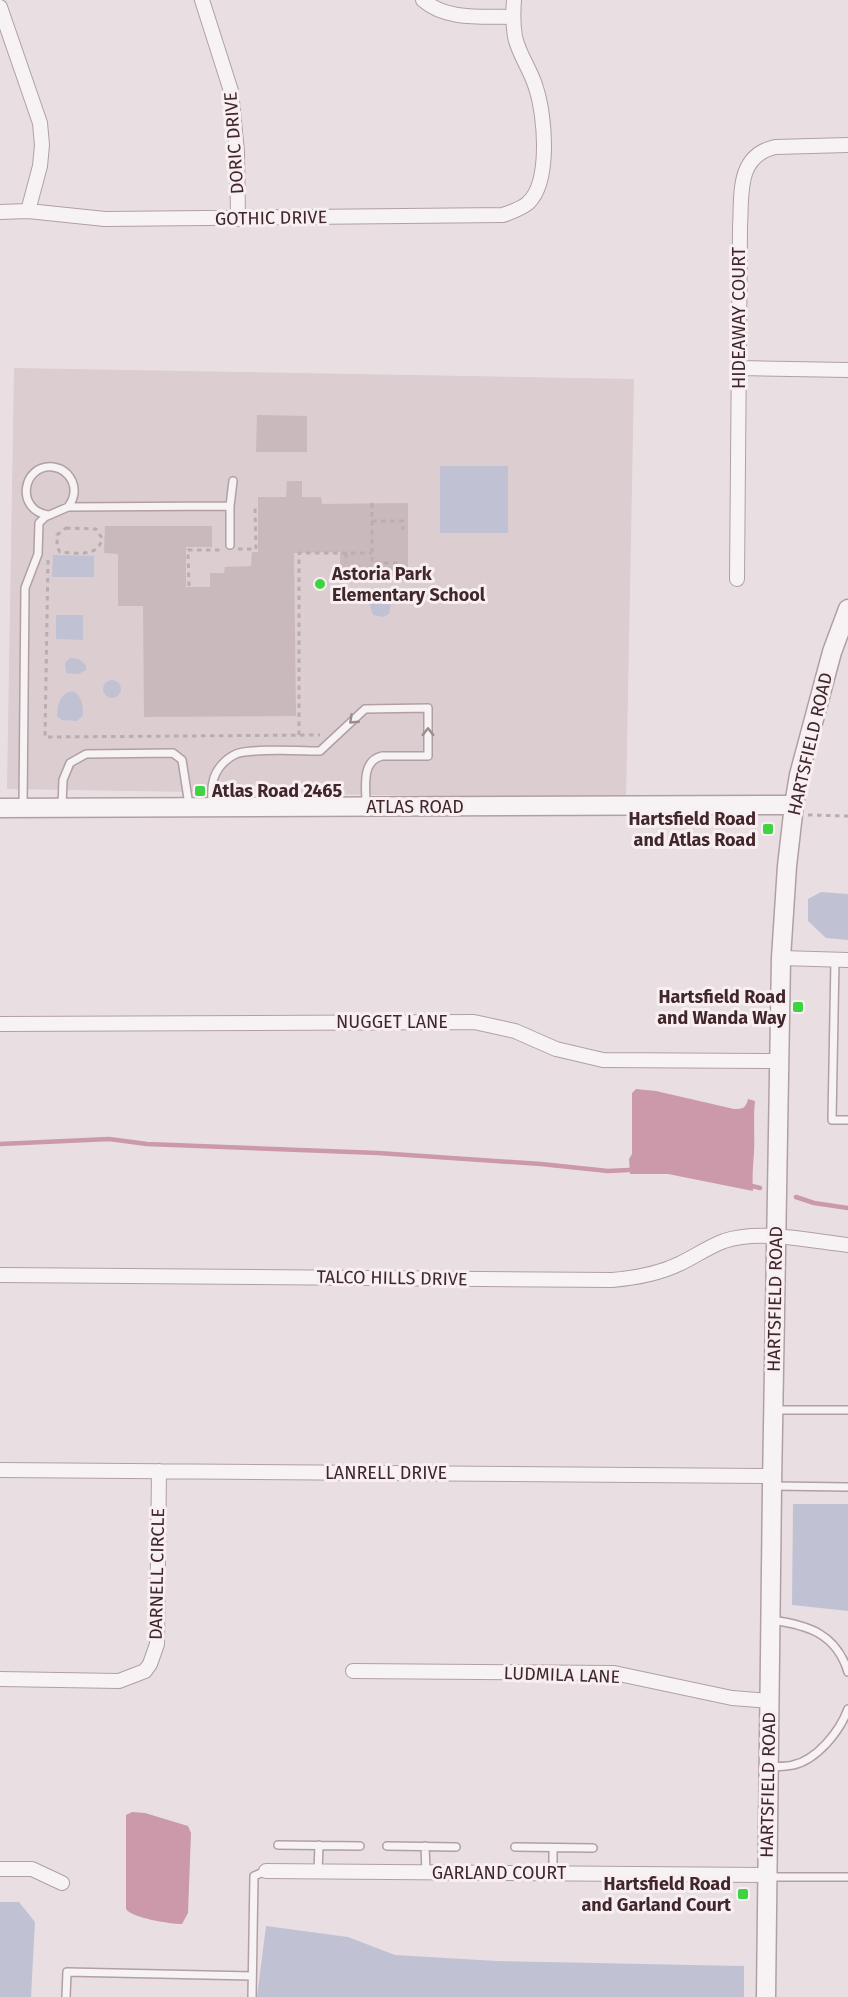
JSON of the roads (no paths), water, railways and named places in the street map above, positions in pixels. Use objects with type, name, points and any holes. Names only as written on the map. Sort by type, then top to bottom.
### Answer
[{"type":"street","name":"DORIC DRIVE","points":[[202,0],[231,91],[237,152],[238,219]]},
{"type":"street","points":[[423,0],[428,5],[445,12],[461,15],[513,17],[514,0]]},
{"type":"street","points":[[0,7],[40,123],[42,145],[40,166],[28,211]]},
{"type":"street","name":"GOTHIC DRIVE","points":[[0,212],[28,211],[105,219],[503,215],[527,203],[535,193],[542,169],[541,109],[536,86],[515,36],[513,17]]},
{"type":"street","name":"HIDEAWAY COURT","points":[[737,579],[740,227],[746,168],[757,154],[775,147],[848,146]]},
{"type":"street","points":[[740,368],[848,370]]},
{"type":"street","name":"HARTSFIELD ROAD","points":[[766,1997],[781,958],[793,810],[814,716],[832,652],[848,609]]},
{"type":"street","name":"ATLAS ROAD","points":[[0,808],[366,807],[793,810]]},
{"type":"street","points":[[781,958],[841,960]]},
{"type":"street","name":"NUGGET LANE","points":[[0,1024],[474,1022],[515,1031],[556,1049],[603,1060],[778,1061]]},
{"type":"street","name":"TALCO HILLS DRIVE","points":[[0,1275],[612,1281],[657,1273],[725,1241],[742,1237],[776,1237],[848,1245]]},
{"type":"street","name":"LANRELL DRIVE","points":[[0,1470],[772,1481]]},
{"type":"street","name":"DARNELL CIRCLE","points":[[0,1679],[119,1681],[145,1671],[157,1644],[159,1471]]},
{"type":"street","name":"LUDMILA LANE","points":[[353,1671],[614,1673],[732,1698],[770,1701]]},
{"type":"street","points":[[0,1869],[32,1869],[62,1883]]},
{"type":"street","name":"GARLAND COURT","points":[[266,1871],[767,1876]]},
{"type":"lane","points":[[49,515],[34,510],[26,495],[29,479],[41,469],[58,468],[71,478],[74,495],[68,507]]},
{"type":"lane","points":[[230,545],[230,506],[233,481]]},
{"type":"lane","points":[[23,808],[25,588],[38,554],[39,523],[49,515],[68,507],[230,506]]},
{"type":"lane","points":[[212,808],[212,782],[217,770],[236,754],[250,751],[320,751],[365,708],[428,708],[428,756],[375,758],[368,766],[366,774],[366,807]]},
{"type":"lane","points":[[62,808],[63,780],[70,763],[86,754],[173,753],[182,760],[189,808]]},
{"type":"lane","points":[[841,960],[832,1120],[848,1120]]},
{"type":"lane","points":[[773,1410],[848,1410]]},
{"type":"lane","points":[[772,1481],[848,1487]]},
{"type":"lane","points":[[771,1620],[796,1623],[811,1628],[829,1640],[839,1652],[848,1672]]},
{"type":"lane","points":[[769,1767],[793,1766],[822,1748],[844,1726],[848,1709]]},
{"type":"lane","points":[[278,1845],[360,1846]]},
{"type":"lane","points":[[318,1872],[319,1845]]},
{"type":"lane","points":[[387,1846],[456,1847]]},
{"type":"lane","points":[[425,1846],[426,1872]]},
{"type":"lane","points":[[515,1847],[593,1848]]},
{"type":"lane","points":[[553,1848],[554,1873]]},
{"type":"lane","points":[[252,1997],[254,1876],[266,1871]]},
{"type":"lane","points":[[767,1876],[848,1877]]},
{"type":"lane","points":[[66,1997],[67,1972],[252,1976]]},
{"type":"waterway","points":[[0,1144],[109,1139],[147,1144],[378,1153],[608,1171],[629,1170]]},
{"type":"waterway","points":[[752,1186],[760,1188]]},
{"type":"waterway","points":[[796,1197],[814,1203],[848,1208]]},
{"type":"place","name":"Astoria Park Elementary School","points":[[320,584]]},
{"type":"place","name":"Atlas Road 2465","points":[[200,791]]},
{"type":"place","name":"Hartsfield Road and Atlas Road","points":[[768,829]]},
{"type":"place","name":"Hartsfield Road and Wanda Way","points":[[798,1007]]},
{"type":"place","name":"Hartsfield Road and Garland Court","points":[[743,1894]]}]
